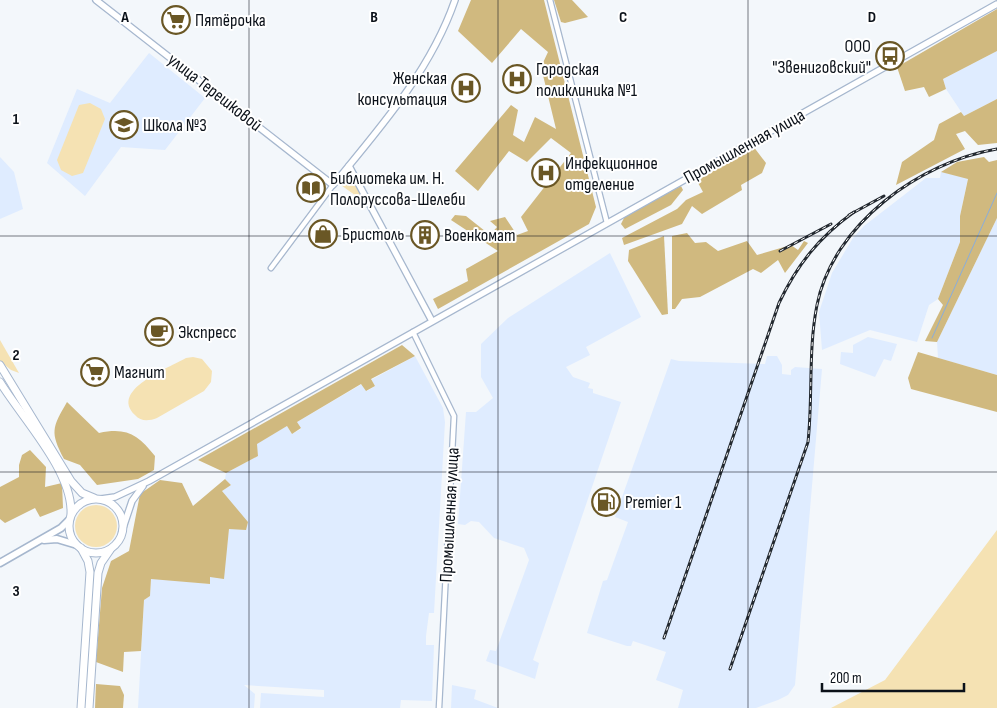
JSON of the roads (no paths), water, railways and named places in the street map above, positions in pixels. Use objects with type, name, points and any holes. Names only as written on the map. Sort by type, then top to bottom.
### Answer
[{"type":"main road","points":[[0,365],[56,463],[67,490],[70,517],[69,531],[88,561],[90,572],[87,680],[89,708]]},
{"type":"main road","points":[[0,382],[46,445]]},
{"type":"main road","points":[[56,463],[77,488],[87,496],[110,503],[118,511],[122,520],[122,531],[118,541],[101,563],[98,573],[87,680],[81,708]]},
{"type":"main road","points":[[0,563],[61,528],[80,504],[99,499]]},
{"type":"main road","points":[[32,545],[57,539],[96,553],[112,548]]},
{"type":"street","name":"улица Терешковой","points":[[96,0],[333,185]]},
{"type":"street","points":[[271,268],[408,90],[441,38],[455,0]]},
{"type":"street","points":[[550,0],[607,223]]},
{"type":"street","name":"Промышленная улица","points":[[99,499],[115,497],[149,480],[997,4]]},
{"type":"street","points":[[349,166],[432,321]]},
{"type":"street","name":"Промышленная улица","points":[[413,332],[454,416],[439,708]]},
{"type":"street","name":"Промышленная улица","points":[[122,531],[137,493],[149,480]]},
{"type":"waterway","points":[[932,338],[997,193]]},
{"type":"railway","points":[[730,669],[808,442],[812,339],[817,305],[826,276],[841,248],[861,223],[884,202],[910,183],[939,167],[968,156],[997,149]]},
{"type":"railway","points":[[849,215],[884,196]]},
{"type":"railway","points":[[664,638],[779,303],[793,276],[810,253],[830,231],[854,212]]},
{"type":"railway","points":[[780,251],[831,224]]},
{"type":"place","name":"Пятёрочка","points":[[176,20]]},
{"type":"place","name":"ООО \"Звениговский\"","points":[[890,56]]},
{"type":"place","name":"Городская поликлиника №1","points":[[517,79]]},
{"type":"place","name":"Женская консультация","points":[[466,88]]},
{"type":"place","name":"Школа №3","points":[[124,125]]},
{"type":"place","name":"Инфекционное отделение","points":[[546,173]]},
{"type":"place","name":"Библиотека им. Н. Полоруссова-Шелеби","points":[[311,188]]},
{"type":"place","name":"Бристоль","points":[[323,234]]},
{"type":"place","name":"Военкомат","points":[[425,235]]},
{"type":"place","name":"Экспресс","points":[[159,332]]},
{"type":"place","name":"Магнит","points":[[95,372]]},
{"type":"place","name":"Premier 1","points":[[606,502]]}]
